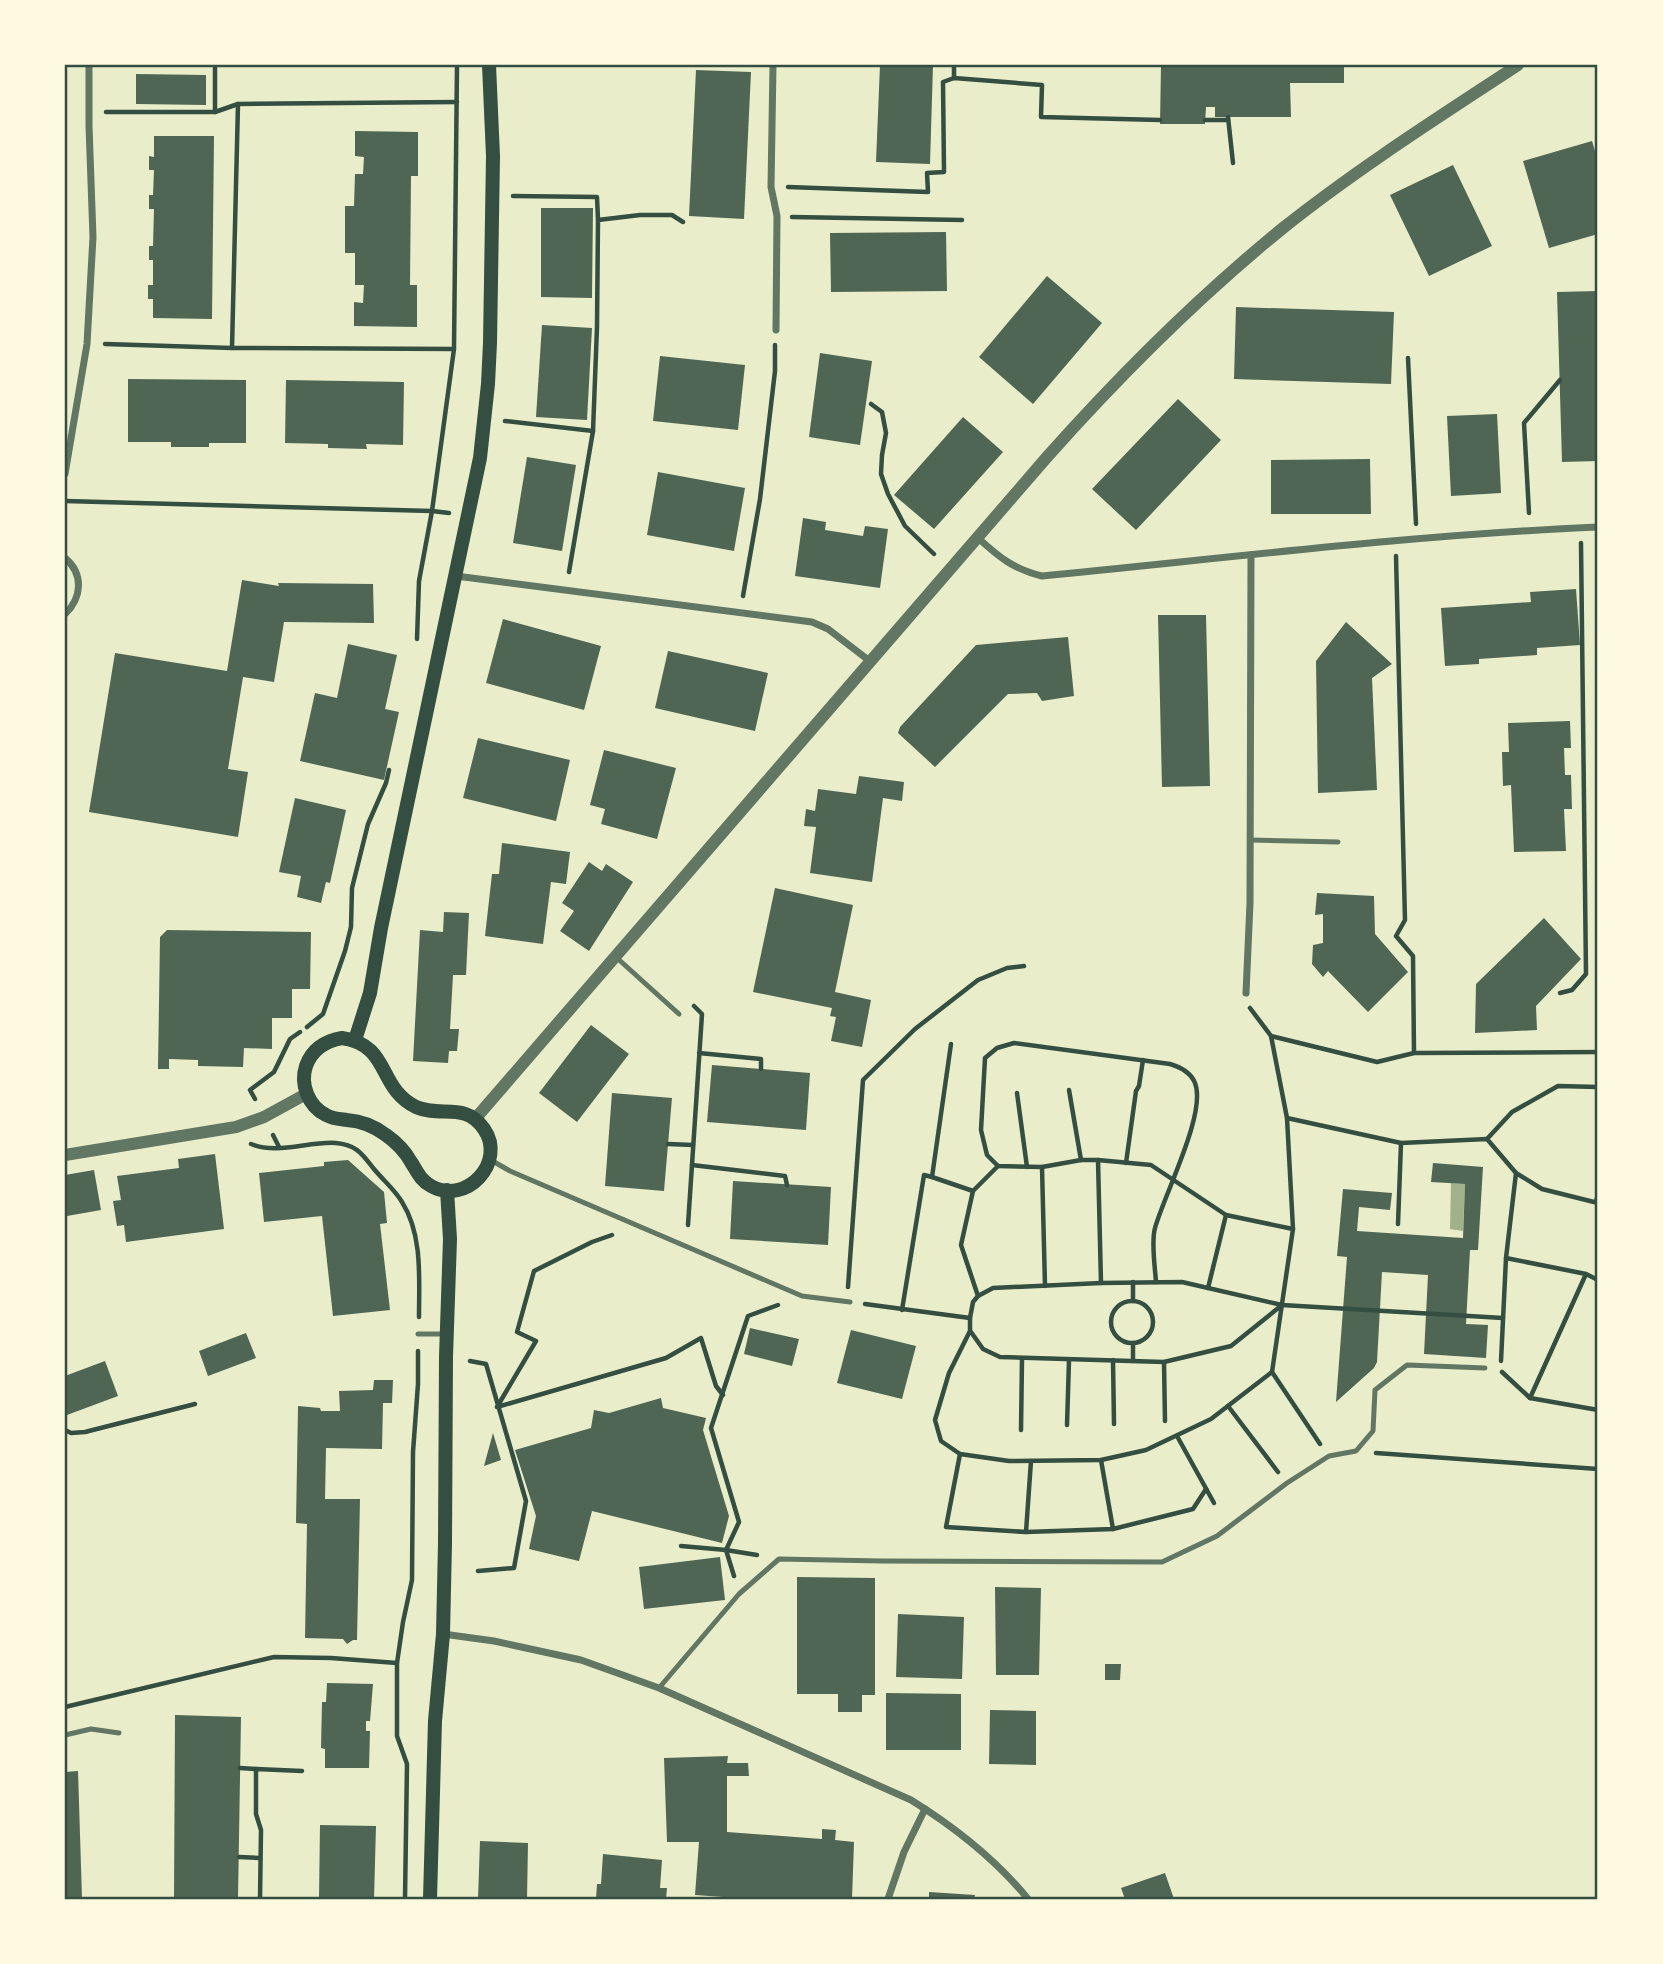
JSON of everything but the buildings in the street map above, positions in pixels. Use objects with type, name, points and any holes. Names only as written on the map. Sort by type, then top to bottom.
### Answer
[{"type":"main road","points":[[355,1040],[369,993],[480,458],[490,343],[493,156],[489,65]]},
{"type":"main road","points":[[331,1040],[355,1040],[371,1049],[395,1091],[406,1100],[426,1110],[459,1111],[475,1119],[484,1129],[488,1138],[489,1159],[480,1178],[472,1185],[447,1191],[431,1187],[423,1181],[403,1151],[382,1132],[359,1122],[335,1119],[317,1109],[306,1094],[303,1081],[308,1061],[314,1052],[331,1040]]},
{"type":"main road","points":[[430,1899],[435,1721],[443,1634],[450,1239],[447,1191]]},
{"type":"street","points":[[65,474],[87,344],[93,237],[89,65]]},
{"type":"street","points":[[773,65],[771,187],[777,216],[776,330]]},
{"type":"street","points":[[475,1119],[1100,397],[1157,339],[1225,277],[1341,184],[1518,65]]},
{"type":"street","points":[[978,538],[1004,561],[1018,569],[1041,576],[1417,539],[1598,527]]},
{"type":"street","points":[[1246,993],[1250,840],[1251,555]]},
{"type":"street","points":[[65,558],[77,573],[79,585],[78,597],[65,614]]},
{"type":"street","points":[[456,576],[812,622],[828,629],[871,662]]},
{"type":"street","points":[[65,1155],[236,1127],[264,1117],[306,1094]]},
{"type":"street","points":[[443,1634],[494,1641],[581,1660],[659,1688],[876,1784],[925,1809],[990,1859],[1028,1899]]},
{"type":"street","points":[[888,1899],[904,1852],[925,1809]]},
{"type":"lane","points":[[1250,840],[1338,842]]},
{"type":"lane","points":[[616,957],[680,1014]]},
{"type":"lane","points":[[489,1159],[510,1171],[802,1296],[849,1302]]},
{"type":"lane","points":[[418,1334],[447,1334]]},
{"type":"lane","points":[[659,1688],[739,1594],[779,1559],[1162,1562],[1217,1536],[1287,1483],[1329,1456],[1356,1451],[1373,1432],[1375,1390],[1407,1365],[1485,1368]]},
{"type":"lane","points":[[65,1734],[91,1729],[119,1733]]},
{"type":"path","points":[[215,65],[215,112]]},
{"type":"path","points":[[417,644],[419,581],[432,511],[454,349],[457,65]]},
{"type":"path","points":[[954,65],[954,78]]},
{"type":"path","points":[[771,187],[928,192],[928,173],[944,172],[943,82],[954,78],[1042,85],[1041,117],[1160,120]]},
{"type":"path","points":[[89,113],[215,112],[238,104],[457,102]]},
{"type":"path","points":[[232,348],[238,104]]},
{"type":"path","points":[[1205,120],[1228,118],[1233,163]]},
{"type":"path","points":[[513,197],[597,197],[597,327],[593,431],[565,590]]},
{"type":"path","points":[[598,220],[640,215],[671,215],[682,222]]},
{"type":"path","points":[[777,216],[962,220]]},
{"type":"path","points":[[740,613],[760,499],[775,371],[776,330]]},
{"type":"path","points":[[87,344],[454,349]]},
{"type":"path","points":[[1408,358],[1417,539]]},
{"type":"path","points":[[1531,530],[1524,423],[1560,380]]},
{"type":"path","points":[[871,404],[882,412],[886,433],[881,474],[888,494],[905,526],[934,554]]},
{"type":"path","points":[[504,421],[593,431]]},
{"type":"path","points":[[65,501],[432,511],[469,515]]},
{"type":"path","points":[[1560,993],[1572,990],[1586,974],[1581,528]]},
{"type":"path","points":[[1395,541],[1405,920],[1396,936],[1413,956],[1414,1053]]},
{"type":"path","points":[[250,1090],[274,1072],[290,1039],[323,1014],[351,927],[352,888],[368,824],[386,783],[392,758]]},
{"type":"path","points":[[970,1318],[849,1302],[863,1080],[915,1030],[978,979],[1007,968],[1024,966]]},
{"type":"path","points":[[1246,993],[1251,1012],[1271,1036],[1287,1118],[1293,1229],[1272,1372],[1329,1456]]},
{"type":"path","points":[[665,1002],[690,1001],[702,1013],[688,1225]]},
{"type":"path","points":[[1271,1036],[1377,1062],[1414,1053],[1598,1052]]},
{"type":"path","points":[[1156,1282],[1154,1231],[1172,1180],[1192,1129],[1197,1091],[1194,1080],[1181,1068],[1170,1064],[1014,1043],[997,1048],[985,1058],[981,1130],[987,1155],[998,1166],[1042,1167],[1081,1160],[1151,1165],[1172,1180],[1226,1214],[1293,1229]]},
{"type":"path","points":[[932,1177],[951,1044]]},
{"type":"path","points":[[699,1053],[761,1059],[761,1069]]},
{"type":"path","points":[[1126,1163],[1143,1060]]},
{"type":"path","points":[[1287,1118],[1401,1143],[1487,1139],[1512,1112],[1558,1086],[1598,1087]]},
{"type":"path","points":[[1069,1090],[1081,1160]]},
{"type":"path","points":[[1017,1093],[1027,1167]]},
{"type":"path","points":[[1487,1139],[1516,1174],[1542,1189],[1597,1202],[1598,1194]]},
{"type":"path","points":[[279,1147],[332,1143],[357,1148],[402,1201],[412,1223],[419,1271],[412,1580],[397,1663],[397,1736],[408,1776],[405,1899]]},
{"type":"path","points":[[1398,1224],[1401,1143]]},
{"type":"path","points":[[668,1144],[693,1145]]},
{"type":"path","points":[[1098,1160],[1101,1283]]},
{"type":"path","points":[[692,1165],[785,1176],[787,1185]]},
{"type":"path","points":[[978,1296],[961,1245],[973,1191],[998,1166]]},
{"type":"path","points":[[1042,1167],[1045,1286]]},
{"type":"path","points":[[1516,1174],[1506,1258],[1501,1371],[1530,1398],[1598,1410]]},
{"type":"path","points":[[902,1310],[924,1175],[973,1191]]},
{"type":"path","points":[[1208,1287],[1226,1214]]},
{"type":"path","points":[[498,1407],[536,1341],[517,1332],[534,1271],[592,1242]]},
{"type":"path","points":[[1506,1258],[1586,1274],[1598,1280]]},
{"type":"path","points":[[1530,1398],[1586,1274]]},
{"type":"path","points":[[1133,1282],[1133,1301]]},
{"type":"path","points":[[1272,1372],[1211,1419],[1146,1450],[1101,1460],[1009,1461],[960,1454],[942,1441],[935,1420],[949,1373],[970,1331],[973,1302],[993,1288],[1182,1282],[1282,1305],[1503,1318]]},
{"type":"path","points":[[739,1594],[726,1550],[739,1522],[711,1428],[748,1316],[802,1296]]},
{"type":"path","points":[[1133,1301],[1147,1306],[1151,1312],[1153,1326],[1146,1338],[1133,1343],[1115,1334],[1111,1321],[1121,1304],[1133,1301]]},
{"type":"path","points":[[970,1331],[983,1349],[1000,1357],[1164,1362],[1231,1346],[1282,1305]]},
{"type":"path","points":[[498,1407],[666,1358],[701,1338],[716,1386],[723,1395]]},
{"type":"path","points":[[1133,1343],[1133,1361]]},
{"type":"path","points":[[1021,1430],[1022,1359]]},
{"type":"path","points":[[1066,1425],[1069,1360]]},
{"type":"path","points":[[1113,1360],[1114,1424]]},
{"type":"path","points":[[470,1361],[486,1364],[526,1502],[514,1568],[478,1571]]},
{"type":"path","points":[[1164,1362],[1165,1421]]},
{"type":"path","points":[[65,1430],[71,1433],[85,1432],[195,1404]]},
{"type":"path","points":[[1228,1406],[1287,1483]]},
{"type":"path","points":[[1177,1436],[1214,1503]]},
{"type":"path","points":[[1356,1451],[1598,1469]]},
{"type":"path","points":[[960,1454],[946,1527],[1026,1532],[1112,1529],[1193,1509],[1206,1489]]},
{"type":"path","points":[[1101,1460],[1112,1529]]},
{"type":"path","points":[[1026,1532],[1031,1461]]},
{"type":"path","points":[[681,1546],[779,1559]]},
{"type":"path","points":[[65,1707],[274,1657],[397,1663]]},
{"type":"path","points":[[240,1768],[302,1771]]},
{"type":"path","points":[[256,1769],[256,1814],[261,1830],[260,1899]]},
{"type":"path","points":[[239,1857],[260,1857]]},
{"type":"shaded area","points":[[1451,1183],[1465,1184],[1463,1231],[1450,1229]]}]
